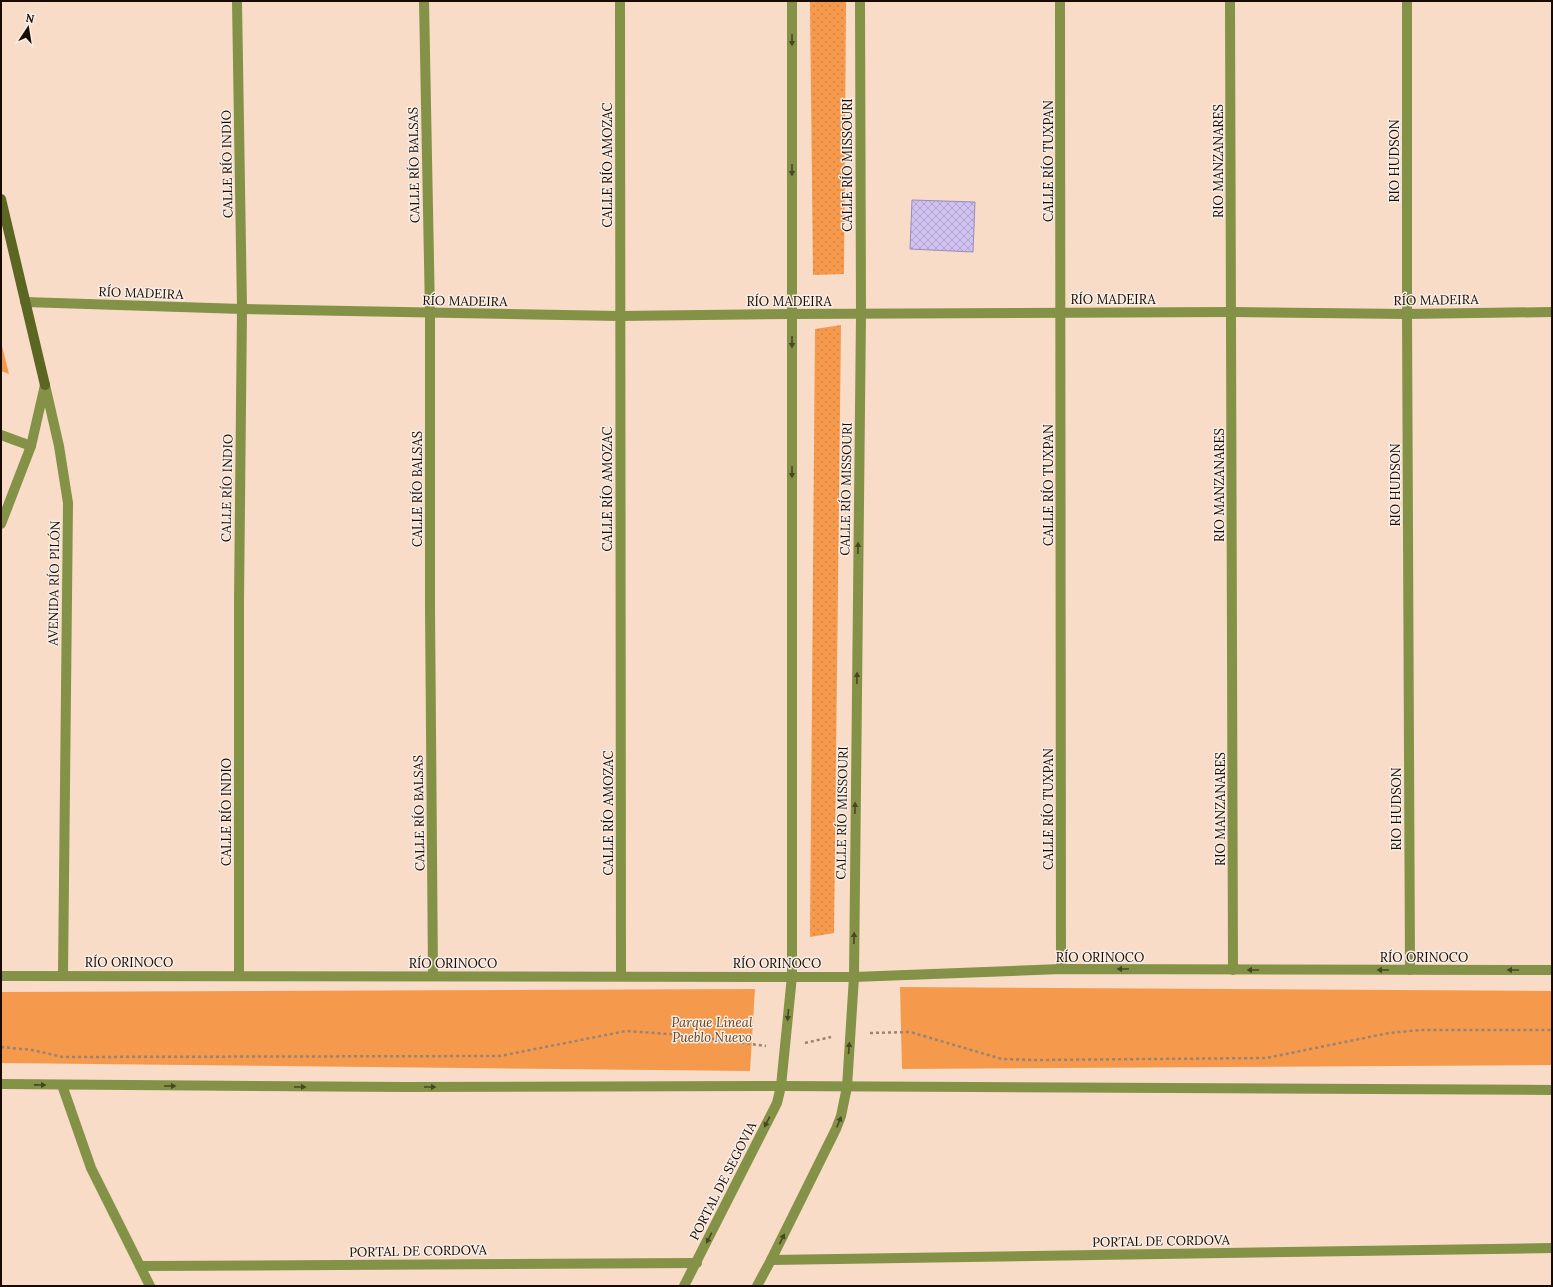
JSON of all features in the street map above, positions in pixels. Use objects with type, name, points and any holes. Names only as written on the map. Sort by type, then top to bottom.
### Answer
[{"type":"main road","name":"AVENIDA RÍO PILÓN","points":[[1,199],[45,385]]},
{"type":"street","name":"CALLE RÍO INDIO","points":[[238,1],[242,309],[238,601],[239,975]]},
{"type":"street","name":"CALLE RÍO BALSAS","points":[[424,1],[430,313],[430,607],[433,976]]},
{"type":"street","name":"CALLE RÍO AMOZAC","points":[[620,1],[619,316],[621,976]]},
{"type":"street","points":[[792,1],[792,976]]},
{"type":"street","name":"CALLE RÍO MISSOURI","points":[[846,1087],[854,976],[861,314],[860,1]]},
{"type":"street","name":"CALLE RÍO TUXPAN","points":[[1060,1],[1061,969]]},
{"type":"street","name":"RIO MANZANARES","points":[[1230,1],[1233,970]]},
{"type":"street","name":"RIO HUDSON","points":[[1407,1],[1410,970]]},
{"type":"street","name":"RÍO MADEIRA","points":[[25,302],[242,309],[619,316],[1061,312],[1407,314],[1552,312]]},
{"type":"street","points":[[1,524],[31,446],[45,385]]},
{"type":"street","name":"AVENIDA RÍO PILÓN","points":[[45,385],[59,446],[68,503],[63,975]]},
{"type":"street","points":[[1,435],[31,446]]},
{"type":"street","name":"RÍO ORINOCO","points":[[1,976],[854,976],[1061,969],[1552,970]]},
{"type":"street","name":"PORTAL DE SEGOVIA","points":[[684,1286],[697,1263],[777,1102],[781,1086],[792,976]]},
{"type":"street","points":[[1,1084],[404,1088],[781,1086],[1552,1090]]},
{"type":"street","points":[[62,1085],[91,1168],[150,1286]]},
{"type":"street","points":[[757,1286],[836,1129],[841,1116],[846,1087]]},
{"type":"street","name":"PORTAL DE CORDOVA","points":[[771,1260],[1552,1248]]},
{"type":"street","name":"PORTAL DE CORDOVA","points":[[140,1266],[697,1263]]},
{"type":"green space","points":[[810,1],[846,1],[844,274],[813,275]]},
{"type":"green space","points":[[841,325],[834,933],[810,937],[815,329]]},
{"type":"green space","points":[[1,342],[9,374],[1,371]]},
{"type":"green space","points":[[900,987],[1552,991],[1552,1065],[902,1069]]},
{"type":"green space","name":"Parque Lineal Pueblo Nuevo","points":[[755,989],[750,1071],[1,1063],[1,992]]},
{"type":"building","points":[[912,200],[975,202],[973,252],[910,249]]}]
